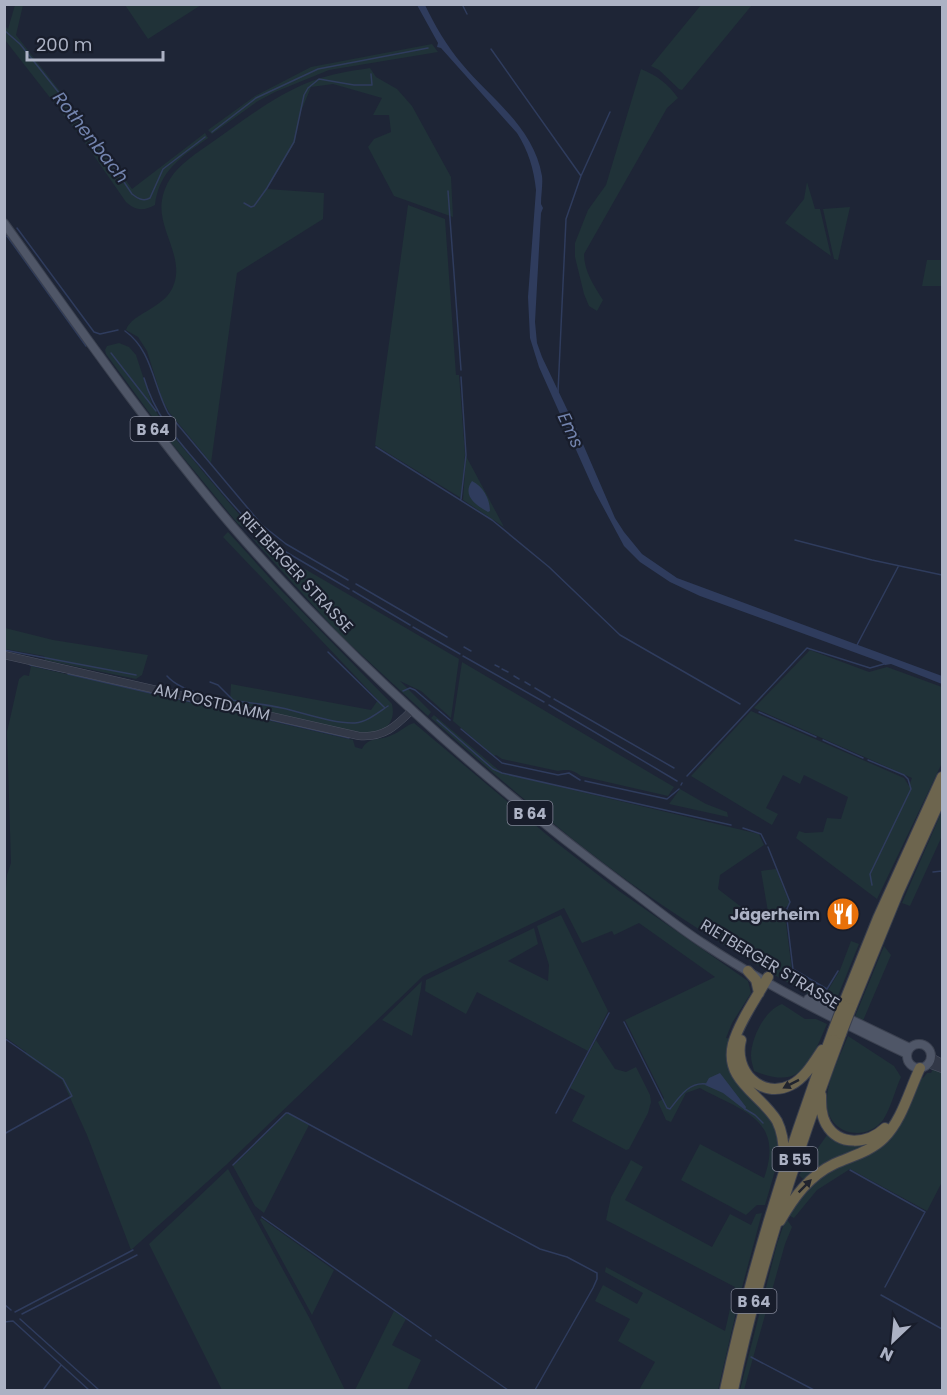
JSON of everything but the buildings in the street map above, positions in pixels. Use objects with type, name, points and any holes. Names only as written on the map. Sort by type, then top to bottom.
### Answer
[{"type":"highway","name":"B 55","points":[[895,892],[942,777]]},
{"type":"highway","name":"B 55","points":[[784,1169],[867,954],[942,796]]},
{"type":"highway","points":[[748,971],[758,984],[759,993]]},
{"type":"highway","name":"B 55","points":[[770,981],[740,1044],[741,1064],[752,1081],[771,1089],[790,1085],[807,1071],[835,1034]]},
{"type":"highway","name":"B 64","points":[[725,1390],[755,1264],[784,1169],[784,1147],[780,1128],[769,1111],[739,1080],[732,1060],[735,1038],[759,993],[770,981]]},
{"type":"highway","name":"B 55","points":[[772,1234],[821,1086],[835,1034]]},
{"type":"highway","name":"B 55","points":[[821,1086],[822,1114],[830,1129],[850,1141],[865,1140],[879,1133],[888,1124],[909,1078],[923,1064]]},
{"type":"highway","name":"B 64","points":[[733,1390],[772,1234],[790,1204],[809,1181],[833,1165],[873,1147],[890,1132],[923,1064]]},
{"type":"main road","name":"RIETBERGER STRASSE","points":[[4,223],[138,409],[217,508],[318,619],[425,722],[530,813],[697,939],[748,971],[770,981]]},
{"type":"main road","name":"RIETBERGER STRASSE","points":[[625,886],[770,981],[839,1022],[909,1051],[917,1044],[925,1046],[930,1051],[923,1064]]},
{"type":"main road","points":[[909,1051],[907,1059],[923,1064]]},
{"type":"street","name":"AM POSTDAMM","points":[[4,655],[359,736],[379,735],[390,731],[412,710]]},
{"type":"street","points":[[923,1064],[942,1063]]},
{"type":"street","points":[[923,1064],[942,1069]]},
{"type":"shaded area","points":[[15,5],[23,5],[16,35],[91,131],[132,189],[205,133],[208,138],[180,159],[166,174],[157,193],[155,205],[140,209],[126,202],[83,140],[5,40],[4,25],[8,29]]},
{"type":"shaded area","points":[[125,5],[201,5],[148,39]]},
{"type":"shaded area","points":[[701,5],[752,5],[682,90],[651,66]]},
{"type":"shaded area","points":[[432,44],[438,52],[329,70],[258,101],[212,134],[208,130],[255,96],[311,67]]},
{"type":"shaded area","points":[[370,68],[376,77],[397,89],[412,106],[451,177],[453,217],[394,196],[368,147],[374,139],[391,132],[389,115],[373,115],[382,98],[333,84],[311,87],[299,116],[295,142],[267,189],[324,193],[323,219],[237,273],[211,463],[169,412],[162,399],[147,351],[138,337],[126,330],[135,319],[164,299],[174,284],[176,263],[161,210],[165,189],[178,168],[272,101],[319,79]]},
{"type":"shaded area","points":[[641,69],[662,81],[678,98],[667,108],[584,254],[588,272],[603,300],[597,311],[589,306],[584,294],[575,257],[575,243],[588,210],[606,185]]},
{"type":"shaded area","points":[[807,182],[815,209],[820,209],[831,256],[785,223],[804,199]]},
{"type":"shaded area","points":[[408,205],[445,219],[456,375],[459,375],[465,454],[461,498],[375,445]]},
{"type":"shaded area","points":[[850,207],[838,260],[834,259],[823,209]]},
{"type":"shaded area","points":[[927,260],[942,260],[942,286],[922,286]]},
{"type":"shaded area","points":[[119,343],[129,347],[136,355],[152,404],[163,424],[242,518],[262,538],[238,524],[173,445],[106,354],[107,346]]},
{"type":"shaded area","points":[[466,456],[504,527],[463,500]]},
{"type":"shaded area","points":[[228,532],[277,586],[392,704],[392,718],[385,728],[374,732],[359,732],[230,703],[231,684],[371,710],[378,700],[223,537]]},
{"type":"shaded area","points":[[252,538],[459,659],[451,718],[421,691],[400,681],[431,712],[428,716],[340,635]]},
{"type":"shaded area","points":[[5,628],[53,640],[148,655],[142,675],[136,679],[45,660],[44,656],[5,649]]},
{"type":"shaded area","points":[[810,650],[869,672],[887,667],[942,687],[942,763],[877,899],[796,838],[799,831],[823,832],[827,818],[841,819],[848,797],[804,775],[800,784],[783,775],[766,808],[778,814],[772,825],[691,776],[751,711],[904,778],[909,786],[912,778],[754,708]]},
{"type":"shaded area","points":[[462,662],[674,787],[668,796],[581,776],[575,772],[558,771],[494,756],[453,721]]},
{"type":"shaded area","points":[[31,666],[353,740],[355,747],[362,749],[368,742],[388,737],[414,723],[553,840],[619,891],[748,981],[751,993],[732,1023],[726,1038],[731,1039],[765,1113],[774,1125],[779,1141],[777,1164],[765,1205],[757,1205],[746,1215],[681,1180],[700,1144],[764,1178],[769,1158],[769,1142],[764,1130],[756,1120],[744,1111],[700,1088],[686,1093],[671,1122],[666,1120],[658,1102],[664,1098],[625,1020],[715,977],[639,923],[614,935],[612,931],[582,943],[564,908],[423,976],[226,1165],[131,1250],[87,1135],[62,1080],[5,1037],[4,914],[7,875],[11,863],[7,732],[19,679],[24,675],[29,676]]},
{"type":"shaded area","points":[[434,715],[502,773],[759,834],[764,845],[720,875],[718,889],[753,916],[762,916],[768,912],[761,871],[776,869],[790,904],[784,908],[792,971],[827,992],[840,970],[851,941],[859,944],[833,1008],[731,949],[632,884],[504,783],[431,718]]},
{"type":"shaded area","points":[[680,789],[706,804],[727,812],[728,817],[669,804]]},
{"type":"shaded area","points":[[942,811],[942,836],[910,906],[902,903]]},
{"type":"shaded area","points":[[561,915],[608,1011],[588,1051],[477,992],[466,1014],[425,991],[426,980],[534,928],[538,944],[508,961],[548,981],[549,965],[537,926]]},
{"type":"shaded area","points":[[884,946],[891,955],[862,1023],[854,1019]]},
{"type":"shaded area","points":[[422,981],[421,988],[412,1036],[382,1020]]},
{"type":"shaded area","points":[[782,1004],[805,1019],[816,1019],[827,1024],[810,1061],[795,1075],[784,1077],[754,1071],[751,1056],[753,1041],[760,1026],[770,1012]]},
{"type":"shaded area","points":[[848,1036],[894,1066],[901,1077],[883,1120],[876,1127],[859,1133],[842,1129],[835,1124],[827,1106],[828,1088]]},
{"type":"shaded area","points":[[596,1040],[615,1069],[626,1072],[636,1067],[650,1095],[648,1113],[629,1149],[626,1150],[572,1121],[585,1096],[570,1088]]},
{"type":"shaded area","points":[[933,1069],[942,1073],[942,1182],[927,1211],[850,1169],[817,1190],[794,1218],[788,1215],[796,1200],[822,1175],[881,1145],[919,1077],[923,1078]]},
{"type":"shaded area","points":[[287,1113],[309,1125],[264,1213],[255,1206],[233,1166]]},
{"type":"shaded area","points":[[827,1135],[835,1141],[879,1140],[803,1179],[799,1175]]},
{"type":"shaded area","points":[[631,1160],[643,1167],[625,1200],[712,1247],[730,1214],[751,1225],[756,1214],[762,1213],[718,1390],[639,1390],[655,1362],[618,1341],[630,1319],[595,1301],[603,1285],[637,1304],[643,1293],[605,1272],[606,1267],[725,1331],[735,1287],[606,1220],[611,1197]]},
{"type":"shaded area","points":[[228,1169],[311,1321],[345,1390],[222,1390],[149,1244]]},
{"type":"shaded area","points":[[261,1218],[334,1270],[312,1315],[260,1220]]},
{"type":"shaded area","points":[[786,1218],[792,1227],[785,1244],[744,1390],[740,1390],[777,1244]]},
{"type":"shaded area","points":[[394,1311],[406,1319],[392,1345],[421,1360],[407,1390],[355,1390]]},
{"type":"water","name":"Ems","points":[[417,5],[425,5],[451,50],[521,128],[537,159],[542,176],[541,204],[543,208],[535,322],[537,343],[615,518],[624,532],[642,554],[677,578],[942,676],[942,684],[700,596],[670,582],[640,562],[624,546],[594,490],[539,367],[530,338],[528,297],[536,190],[527,153],[517,133],[441,48],[437,47],[438,43]]},
{"type":"water","points":[[472,481],[485,493],[490,511],[483,509],[471,499],[468,491]]},
{"type":"water","points":[[720,1073],[746,1107],[745,1110],[723,1093],[705,1085],[709,1078]]},
{"type":"waterway","points":[[462,4],[467,14]]},
{"type":"waterway","name":"Rothenbach","points":[[4,30],[20,44],[91,133],[132,194],[138,198],[145,200],[150,198],[163,169],[205,137]]},
{"type":"waterway","name":"Rothenbach","points":[[212,132],[256,98],[318,69],[428,48]]},
{"type":"waterway","points":[[491,49],[581,176]]},
{"type":"waterway","points":[[244,203],[251,207],[254,206],[294,142],[304,95],[308,88],[319,79],[354,85],[372,85],[371,74]]},
{"type":"waterway","points":[[558,392],[566,219],[581,176],[610,112]]},
{"type":"waterway","points":[[448,191],[461,370]]},
{"type":"waterway","points":[[17,228],[94,332],[100,334],[118,330]]},
{"type":"waterway","points":[[7,236],[86,346]]},
{"type":"waterway","points":[[125,331],[134,339],[147,358],[168,413],[262,525],[286,544],[348,580]]},
{"type":"waterway","points":[[111,353],[156,411]]},
{"type":"waterway","points":[[461,377],[466,455],[461,499]]},
{"type":"waterway","points":[[144,378],[155,405],[170,429],[227,498],[265,539]]},
{"type":"waterway","points":[[376,447],[492,520],[549,567],[620,635],[740,704]]},
{"type":"waterway","points":[[795,540],[942,575]]},
{"type":"waterway","points":[[269,542],[349,589]]},
{"type":"waterway","points":[[857,645],[898,567]]},
{"type":"waterway","points":[[356,584],[447,637]]},
{"type":"waterway","points":[[353,591],[410,625]]},
{"type":"waterway","points":[[413,627],[460,654]]},
{"type":"waterway","points":[[464,647],[471,651]]},
{"type":"waterway","points":[[687,776],[807,648],[870,668],[884,664]]},
{"type":"waterway","points":[[4,650],[136,675]]},
{"type":"waterway","points":[[328,652],[385,708]]},
{"type":"waterway","points":[[463,656],[544,702]]},
{"type":"waterway","points":[[30,665],[64,672]]},
{"type":"waterway","points":[[495,665],[499,667]]},
{"type":"waterway","points":[[502,669],[508,672]]},
{"type":"waterway","points":[[68,674],[155,694]]},
{"type":"waterway","points":[[167,676],[177,684],[205,695],[282,708],[338,722],[364,721],[388,706]]},
{"type":"waterway","points":[[514,676],[519,679]]},
{"type":"waterway","points":[[210,682],[218,685],[232,699]]},
{"type":"waterway","points":[[525,682],[530,685]]},
{"type":"waterway","points":[[403,691],[410,688],[415,690],[450,720]]},
{"type":"waterway","points":[[535,688],[550,697]]},
{"type":"waterway","points":[[161,695],[349,738]]},
{"type":"waterway","points":[[554,699],[674,768]]},
{"type":"waterway","points":[[549,705],[677,781]]},
{"type":"waterway","points":[[759,712],[816,737]]},
{"type":"waterway","points":[[437,720],[493,769],[502,773],[731,825]]},
{"type":"waterway","points":[[461,729],[502,763],[558,775],[569,773],[580,780]]},
{"type":"waterway","points":[[823,740],[863,758]]},
{"type":"waterway","points":[[868,760],[904,775],[911,789],[870,874],[872,885]]},
{"type":"waterway","points":[[585,781],[667,799],[679,789]]},
{"type":"waterway","points":[[743,828],[761,834],[766,844]]},
{"type":"waterway","points":[[768,847],[790,902],[786,911],[793,969],[827,989],[838,971]]},
{"type":"waterway","points":[[933,872],[942,871]]},
{"type":"waterway","points":[[556,1113],[609,1013]]},
{"type":"waterway","points":[[624,1022],[667,1108],[670,1109],[690,1088],[706,1084]]},
{"type":"waterway","points":[[4,1038],[63,1079],[72,1096],[4,1134]]},
{"type":"waterway","points":[[745,1109],[763,1123]]},
{"type":"waterway","points":[[233,1165],[288,1113],[540,1249],[567,1257],[597,1273],[593,1288],[535,1390]]},
{"type":"waterway","points":[[850,1170],[925,1212],[885,1287]]},
{"type":"waterway","points":[[262,1217],[431,1336]]},
{"type":"waterway","points":[[15,1312],[133,1250]]},
{"type":"waterway","points":[[22,1314],[137,1255]]},
{"type":"waterway","points":[[881,1295],[942,1329]]},
{"type":"waterway","points":[[4,1304],[11,1310]]},
{"type":"waterway","points":[[20,1319],[99,1390]]},
{"type":"waterway","points":[[4,1322],[13,1321],[89,1390]]},
{"type":"waterway","points":[[436,1340],[508,1390]]},
{"type":"waterway","points":[[751,1357],[814,1390]]},
{"type":"waterway","points":[[43,1390],[61,1365]]},
{"type":"place","name":"Jägerheim","points":[[843,914]]}]
